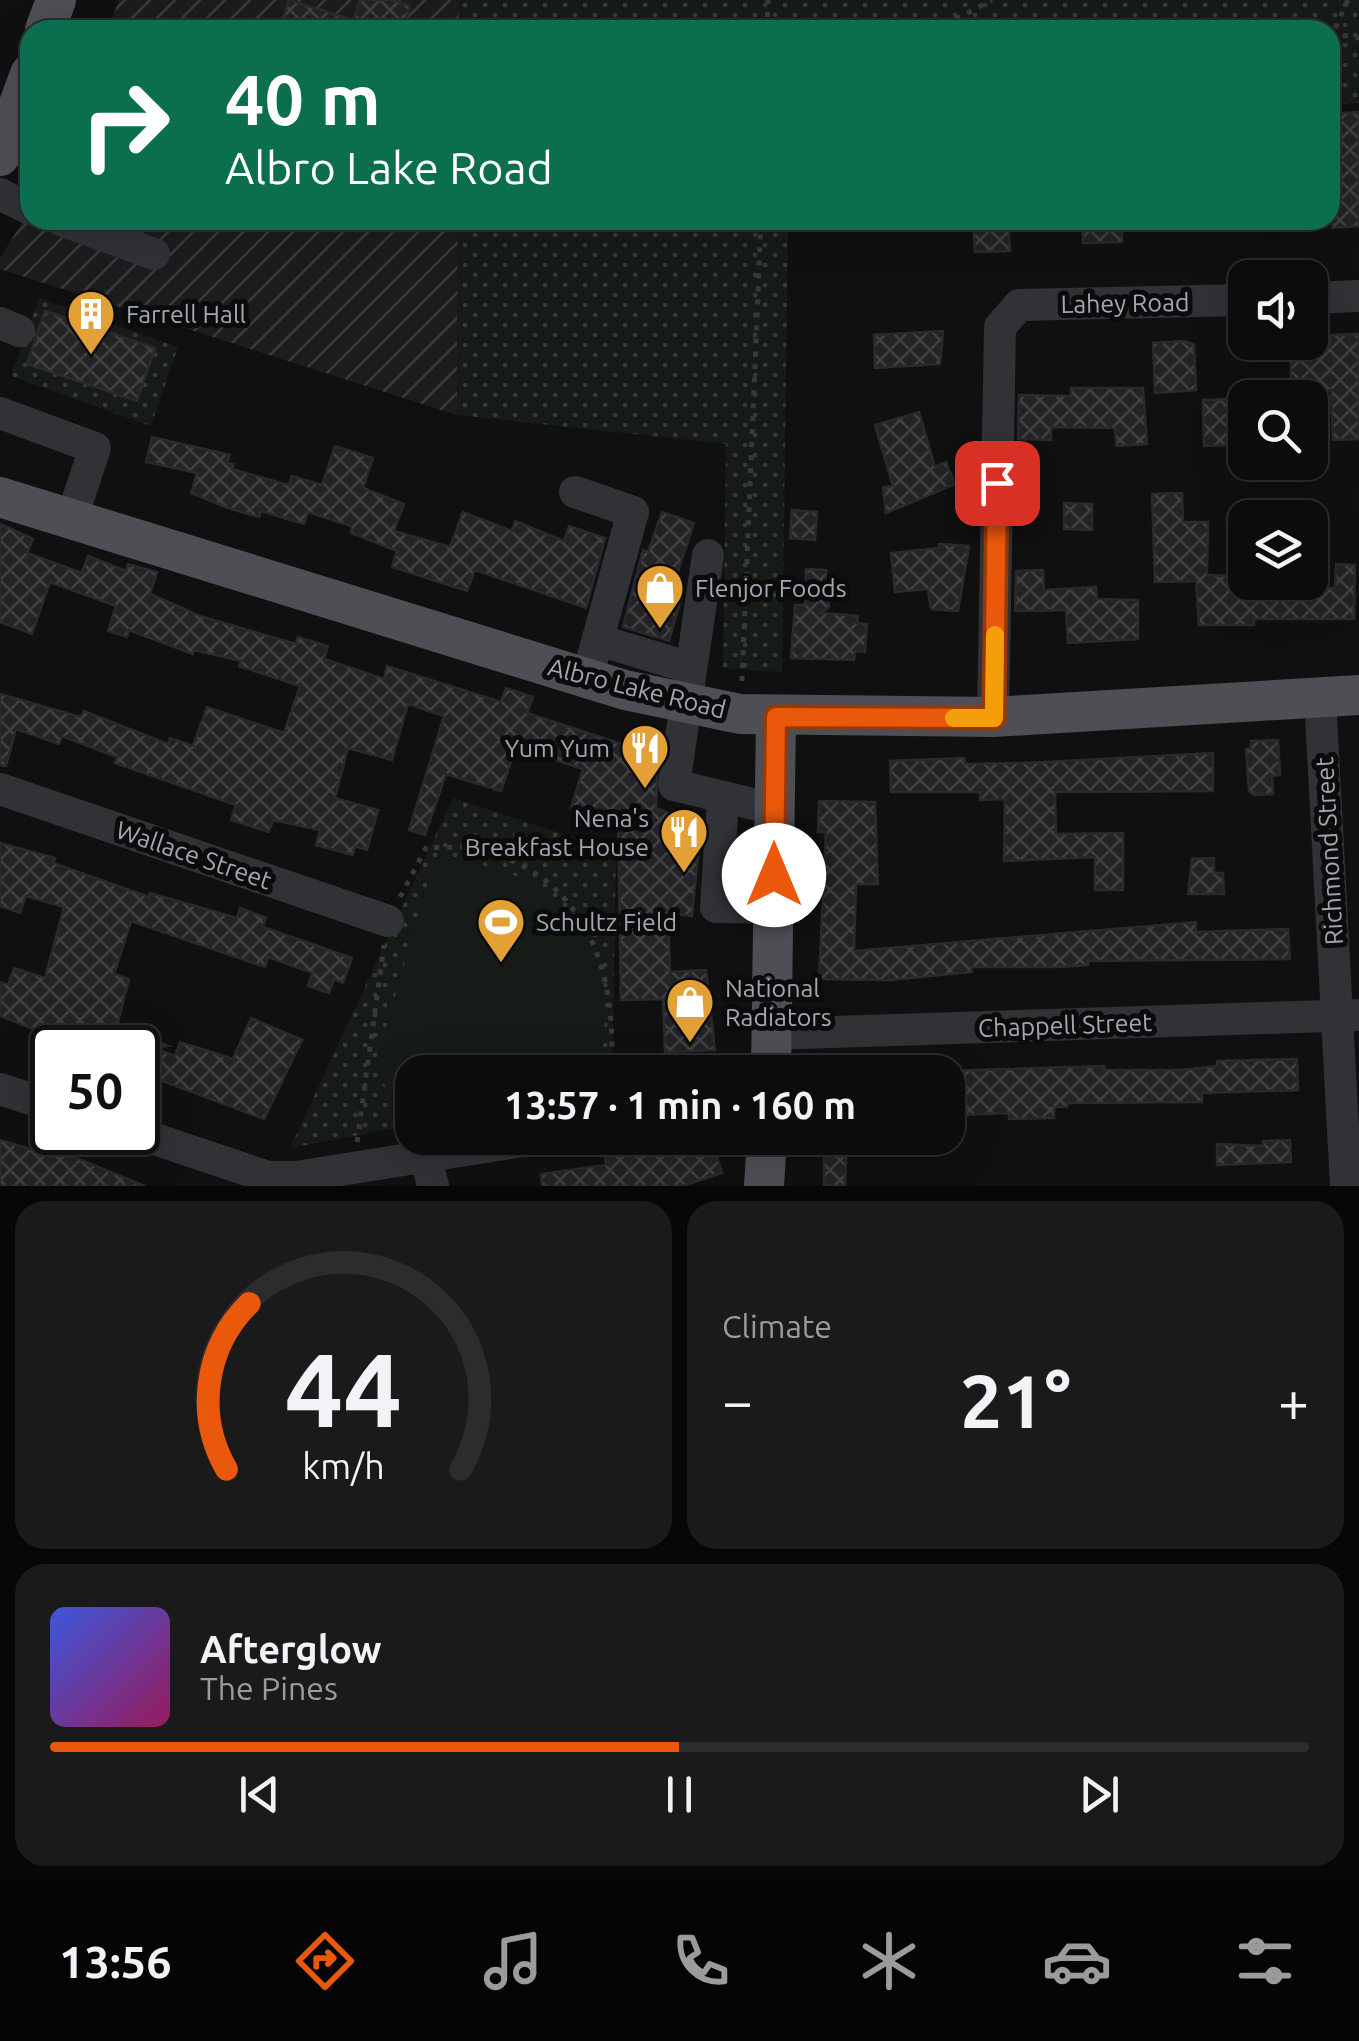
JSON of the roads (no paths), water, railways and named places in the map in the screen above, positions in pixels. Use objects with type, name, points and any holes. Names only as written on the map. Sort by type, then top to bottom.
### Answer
[{"type":"main road","points":[[1,150],[20,100]]},
{"type":"main road","name":"Albro Lake Road","points":[[0,497],[587,678],[688,686],[758,716],[994,718],[1340,696]]},
{"type":"main road","points":[[758,716],[774,809],[771,1054]]},
{"type":"main road","points":[[764,1186],[767,1155]]},
{"type":"street","points":[[88,230],[154,254]]},
{"type":"street","points":[[1328,297],[1359,296]]},
{"type":"street","name":"Lahey Road","points":[[994,718],[1000,327],[1019,306],[1228,300]]},
{"type":"street","points":[[0,414],[95,448],[71,520]]},
{"type":"street","points":[[575,492],[633,512],[587,678]]},
{"type":"street","points":[[708,555],[674,785],[723,800],[774,809]]},
{"type":"street","points":[[598,640],[688,686]]},
{"type":"street","name":"Richmond Street","points":[[1340,696],[1349,1016],[1346,1186]]},
{"type":"street","name":"Wallace Street","points":[[0,789],[388,922]]},
{"type":"street","points":[[723,800],[716,906],[774,908]]},
{"type":"street","name":"Chappell Street","points":[[771,1054],[1349,1016]]},
{"type":"street","points":[[0,1088],[30,1098]]},
{"type":"street","points":[[160,1141],[268,1177],[296,1182],[420,1155]]},
{"type":"street","points":[[425,1155],[432,1186]]},
{"type":"place","name":"Farrell Hall","points":[[91,356]]},
{"type":"place","name":"Flenjor Foods","points":[[660,630]]},
{"type":"place","name":"Yum Yum","points":[[645,790]]},
{"type":"place","name":"Nena's Breakfast House","points":[[684,874]]},
{"type":"place","name":"Schultz Field","points":[[501,964]]},
{"type":"place","name":"National Radiators","points":[[690,1044]]}]
